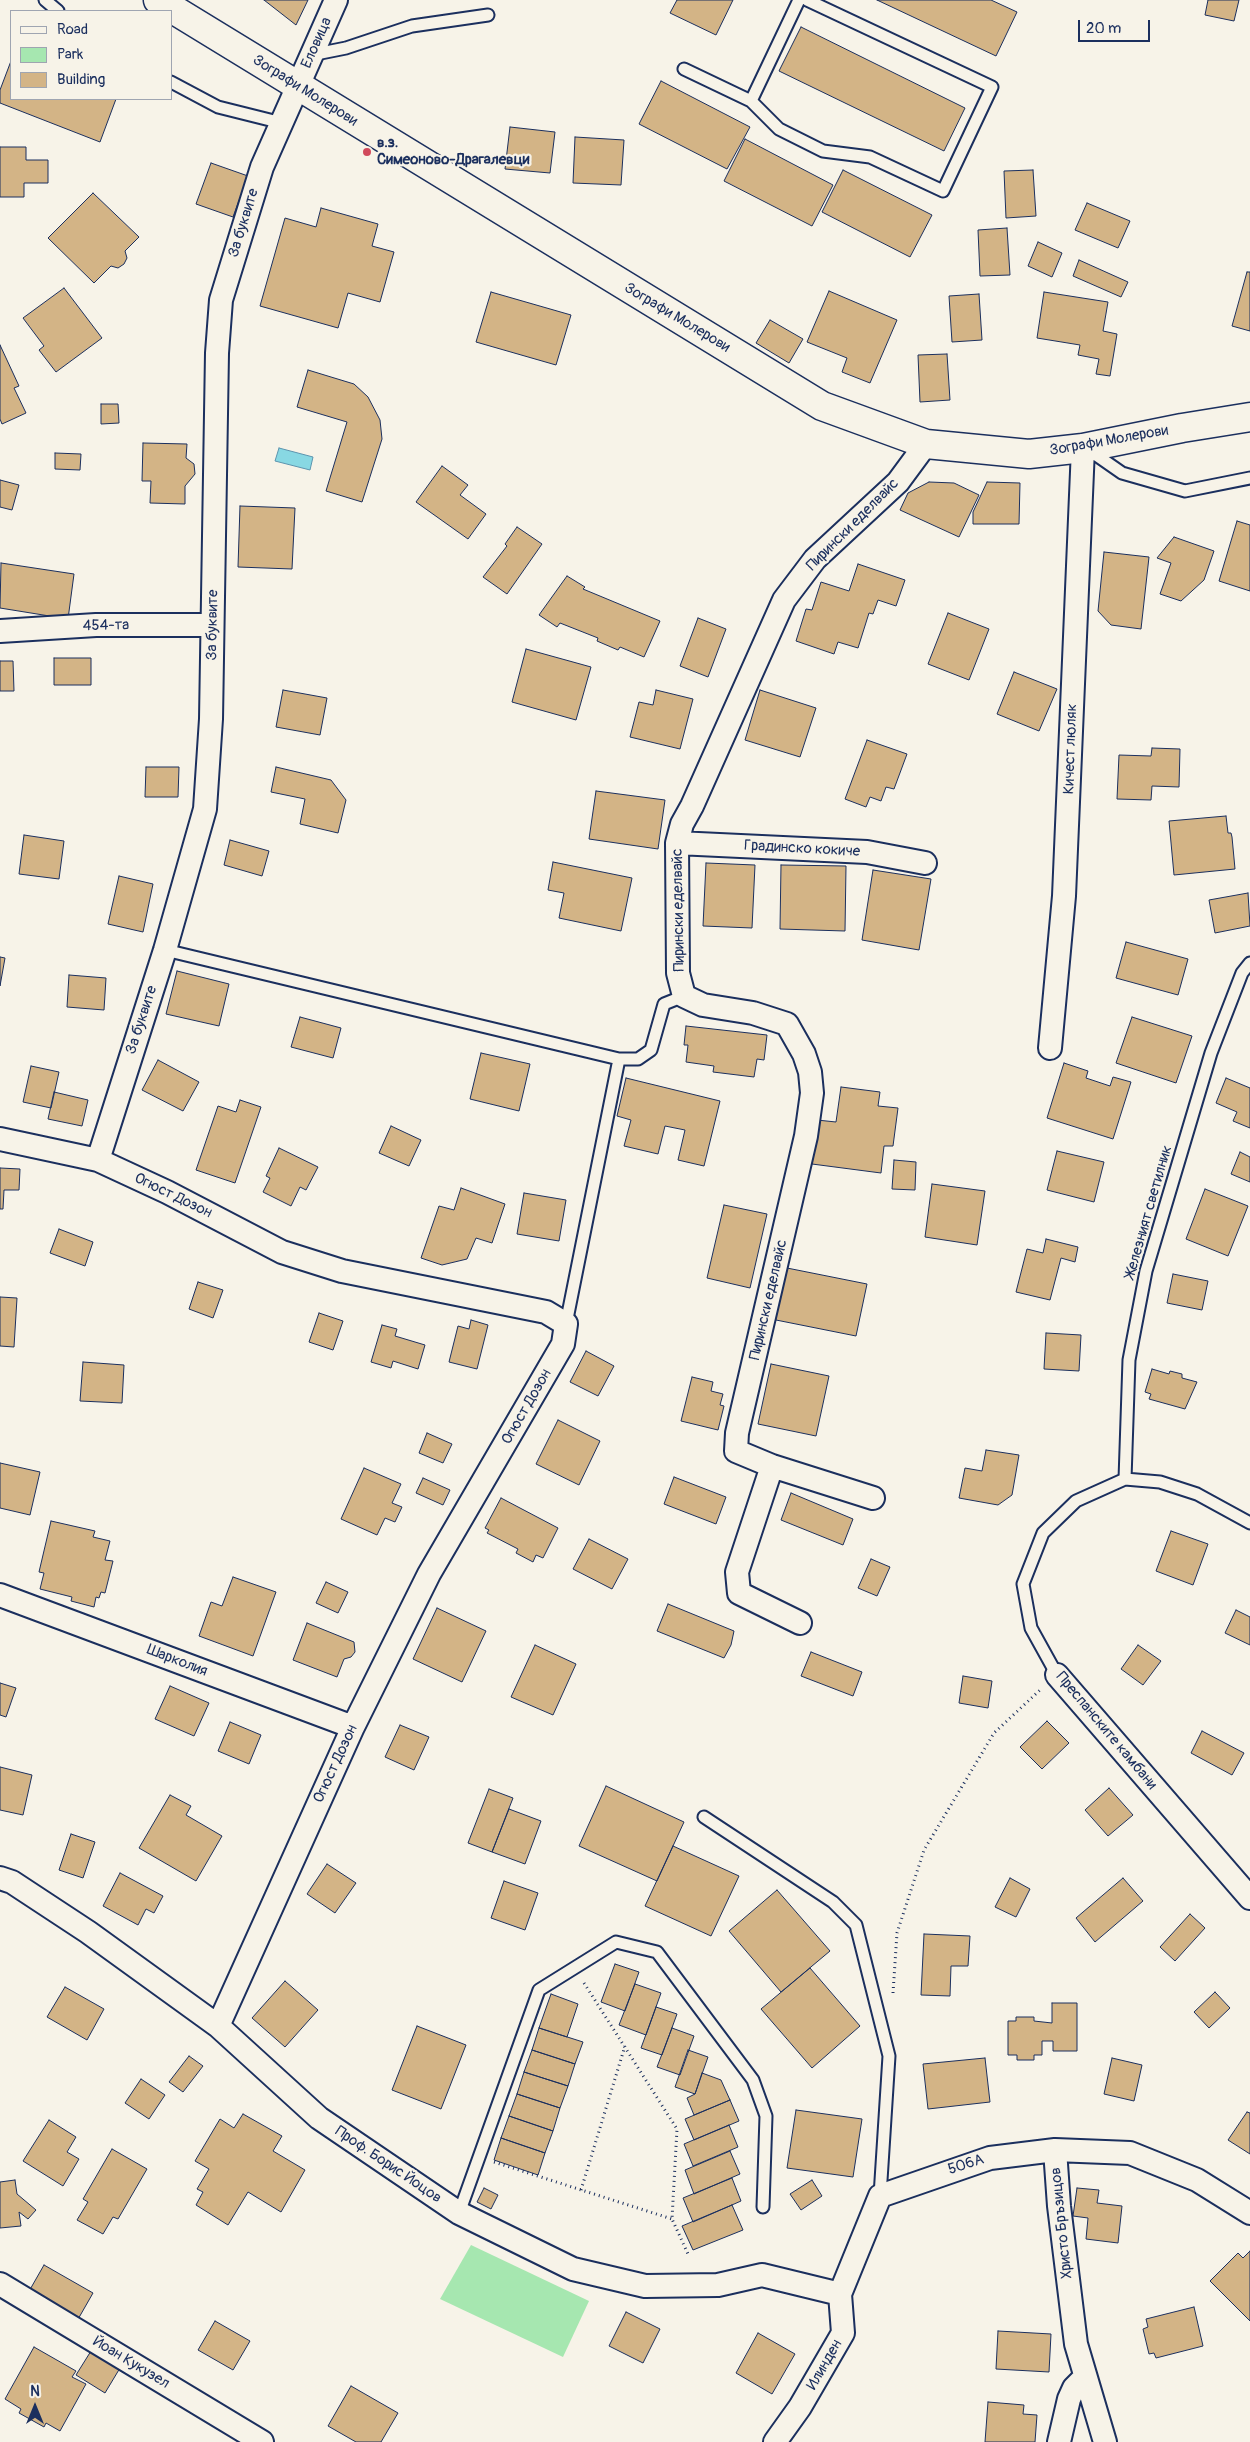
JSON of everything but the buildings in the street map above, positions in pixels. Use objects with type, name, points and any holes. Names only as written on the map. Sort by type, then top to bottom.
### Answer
[{"type":"street","name":"Зографи Молерови","points":[[158,0],[822,406],[926,444],[1030,454],[1084,448],[1182,428],[1250,417]]},
{"type":"street","name":"Еловица","points":[[298,87],[336,0]]},
{"type":"street","name":"За буквите","points":[[98,1160],[165,950],[205,809],[211,719],[217,353],[221,300],[262,167],[298,87]]},
{"type":"street","name":"Пирински еделвайс","points":[[772,1466],[736,1452],[737,1433],[806,1136],[812,1093],[810,1072],[804,1054],[787,1024],[753,1012],[704,1004],[684,996],[678,973],[678,843],[682,824],[692,806],[784,600],[815,559],[898,482],[926,444]]},
{"type":"street","name":"Кичест люляк","points":[[1050,1048],[1064,896],[1084,448]]},
{"type":"street","name":"454-та","points":[[0,631],[96,626],[212,626]]},
{"type":"street","name":"Градинско кокиче","points":[[678,843],[867,852],[925,863]]},
{"type":"street","name":"Огюст Дозон","points":[[0,1139],[98,1160],[167,1192],[282,1252],[342,1271],[546,1312],[566,1324],[563,1344],[429,1574],[353,1727],[218,2026]]},
{"type":"street","points":[[800,1623],[739,1593],[736,1572],[772,1466],[873,1498]]},
{"type":"street","name":"Шарколия","points":[[0,1595],[353,1727]]},
{"type":"street","name":"Преспанските камбани","points":[[1057,1675],[1250,1898]]},
{"type":"street","name":"Проф. Борис Йоцов","points":[[0,1878],[12,1882],[88,1932],[218,2026],[319,2118],[459,2213],[573,2269],[645,2286],[718,2285],[762,2275],[840,2294]]},
{"type":"street","name":"506А","points":[[880,2196],[990,2158],[1055,2150]]},
{"type":"street","name":"Христо Бръзицов","points":[[1105,2442],[1076,2344],[1059,2206],[1055,2150],[1130,2153],[1198,2180],[1250,2213]]},
{"type":"street","name":"Илинден","points":[[775,2442],[800,2407],[843,2333],[840,2294],[880,2196]]},
{"type":"street","name":"Йоан Кукузел","points":[[0,2284],[262,2442]]},
{"type":"street","points":[[1059,2442],[1069,2399],[1074,2388],[1085,2377]]},
{"type":"lane","points":[[45,0],[57,10]]},
{"type":"lane","points":[[751,100],[799,0]]},
{"type":"lane","points":[[684,69],[751,100],[779,129],[823,150],[870,156],[943,190],[992,87],[807,0]]},
{"type":"lane","points":[[311,55],[346,48],[412,26],[488,15]]},
{"type":"lane","points":[[172,83],[218,107],[282,122]]},
{"type":"lane","points":[[1084,448],[1122,473],[1185,491],[1250,478]]},
{"type":"lane","points":[[165,950],[619,1059],[638,1059],[651,1050],[664,1004],[684,996]]},
{"type":"lane","name":"Железният светилник","points":[[1125,1479],[1129,1360],[1146,1271],[1211,1053],[1242,973],[1250,964]]},
{"type":"lane","points":[[566,1324],[619,1059]]},
{"type":"lane","name":"Преспанските камбани","points":[[1057,1675],[1031,1628],[1023,1584],[1043,1533],[1076,1501],[1125,1479],[1160,1482],[1198,1494],[1250,1523]]},
{"type":"lane","points":[[704,1817],[833,1902],[856,1925],[889,2056],[880,2196]]},
{"type":"lane","points":[[459,2213],[539,1990],[616,1942],[657,1952],[753,2080],[766,2116],[763,2207]]},
{"type":"path","points":[[892,1999],[897,1933],[924,1850],[994,1732],[1057,1675]]},
{"type":"path","points":[[574,1968],[677,2129],[672,2219],[688,2254]]},
{"type":"path","points":[[581,2190],[625,2046]]},
{"type":"path","points":[[479,2158],[672,2219]]},
{"type":"green space","points":[[471,2245],[589,2301],[563,2357],[440,2299]]},
{"type":"water","points":[[279,448],[313,457],[310,470],[275,461]]},
{"type":"place","name":"в.з. Симеоново-Драгалевци","points":[[367,152]]}]
